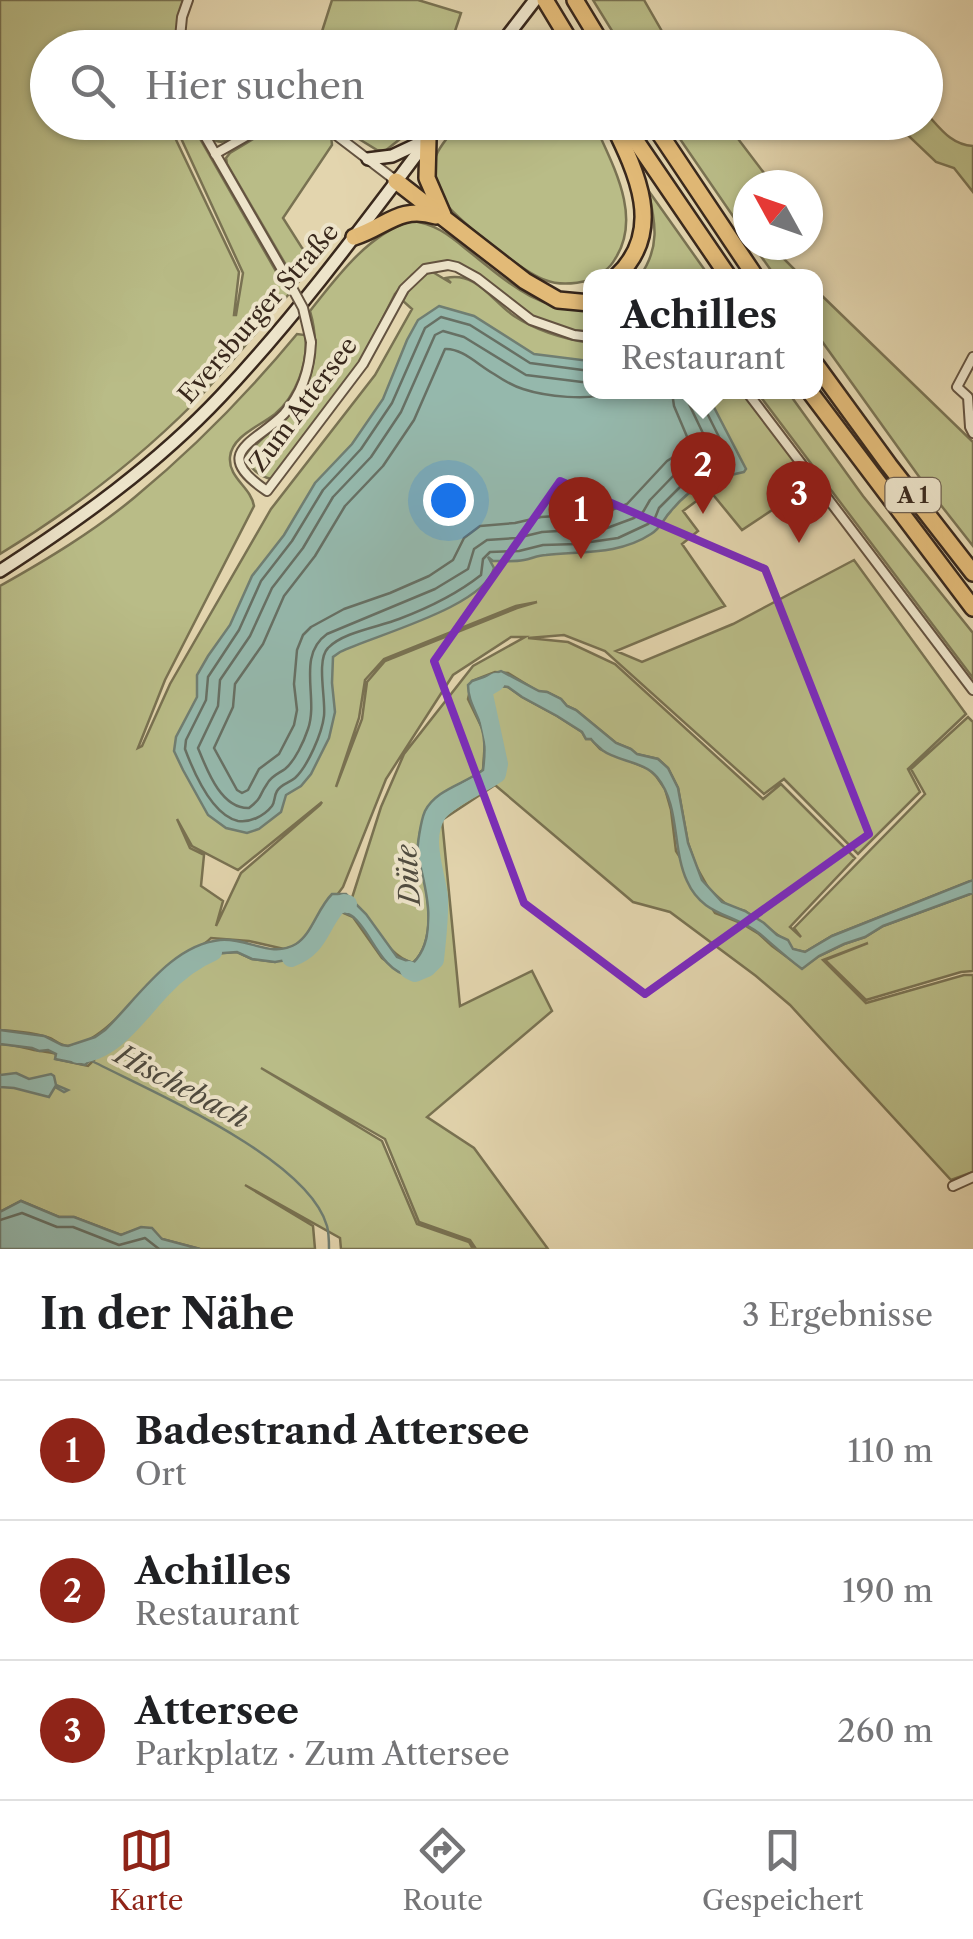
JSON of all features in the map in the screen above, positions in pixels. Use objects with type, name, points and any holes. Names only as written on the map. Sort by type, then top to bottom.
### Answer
[{"type":"highway","points":[[576,0],[594,30]]},
{"type":"highway","points":[[543,3],[562,30]]},
{"type":"highway","points":[[428,140],[428,178],[445,218]]},
{"type":"highway","points":[[621,140],[644,213],[641,243],[624,269]]},
{"type":"highway","points":[[634,140],[723,269]]},
{"type":"highway","points":[[664,140],[750,269]]},
{"type":"highway","points":[[396,182],[524,282],[558,300],[583,302]]},
{"type":"highway","points":[[354,237],[409,212],[445,218]]},
{"type":"highway","points":[[546,293],[583,294]]},
{"type":"highway","name":"A 1","points":[[823,374],[973,573]]},
{"type":"highway","name":"A 1","points":[[815,399],[973,608]]},
{"type":"main road","points":[[516,30],[543,3]]},
{"type":"main road","points":[[368,158],[392,156],[426,140]]},
{"type":"main road","name":"Eversburger Straße","points":[[0,571],[106,499],[221,396],[354,237],[427,140]]},
{"type":"street","points":[[181,30],[188,0]]},
{"type":"street","name":"Zum Attersee","points":[[207,140],[303,308],[311,342],[307,373],[293,403],[241,451],[239,462],[244,471],[267,491],[363,364],[404,289],[425,269],[457,267],[531,320],[583,336]]},
{"type":"street","points":[[215,154],[240,140]]},
{"type":"street","points":[[344,140],[396,182]]},
{"type":"street","points":[[973,356],[957,387],[968,397],[973,433]]},
{"type":"street","points":[[752,399],[973,690]]},
{"type":"street","points":[[953,1186],[973,1177]]},
{"type":"highlighted area","points":[[560,481],[765,569],[869,834],[645,994],[524,903],[434,661]]},
{"type":"green space","points":[[0,0],[183,0],[176,30],[30,30],[30,140],[176,140],[239,272],[236,315],[243,273],[182,140],[201,140],[289,294],[206,391],[148,446],[76,503],[0,554]]},
{"type":"green space","points":[[332,0],[418,0],[461,13],[455,30],[322,30]]},
{"type":"green space","points":[[593,0],[644,0],[661,30],[612,30]]},
{"type":"green space","points":[[943,132],[973,146],[973,192],[954,168],[936,162],[913,140],[943,140]]},
{"type":"green space","points":[[251,140],[332,140],[332,145],[283,218],[302,248],[312,256],[297,284],[227,164],[230,153]]},
{"type":"green space","points":[[361,140],[399,140],[385,151]]},
{"type":"green space","points":[[446,140],[601,140],[622,190],[625,208],[623,242],[615,259],[606,269],[583,269],[583,281],[568,284],[551,282],[521,267],[460,218],[438,193],[433,169]]},
{"type":"green space","points":[[681,140],[739,140],[762,170],[733,170],[733,216]]},
{"type":"green space","points":[[648,190],[704,269],[644,269],[653,245]]},
{"type":"green space","points":[[411,221],[441,230],[523,292],[554,306],[583,308],[583,331],[533,317],[447,262],[424,267],[395,294],[360,363],[272,479],[259,474],[246,456],[292,411],[312,371],[315,341],[310,311],[367,246]]},
{"type":"green space","points":[[764,260],[785,260],[794,269],[770,269]]},
{"type":"green space","points":[[431,271],[451,283],[446,278],[466,279],[523,321],[551,334],[583,342],[583,399],[747,399],[809,480],[807,487],[742,530],[710,491],[683,511],[698,531],[682,544],[725,606],[616,651],[642,662],[733,624],[854,560],[966,714],[908,769],[920,792],[858,854],[784,779],[764,794],[605,651],[564,635],[528,638],[568,642],[615,664],[763,799],[781,784],[855,858],[790,927],[801,937],[794,928],[925,794],[911,769],[968,717],[973,722],[973,880],[832,936],[805,952],[792,949],[745,911],[728,906],[709,889],[688,843],[678,788],[668,768],[658,759],[636,754],[616,743],[561,699],[539,692],[508,673],[495,672],[472,681],[468,699],[485,740],[483,770],[436,798],[424,817],[418,848],[428,902],[428,929],[421,953],[413,963],[403,958],[351,901],[381,807],[404,754],[473,666],[525,637],[511,637],[453,675],[386,779],[343,887],[300,945],[284,949],[211,938],[171,963],[109,1026],[81,1043],[65,1046],[42,1035],[0,1030],[0,586],[69,545],[135,497],[220,419],[297,334],[305,335],[303,367],[289,398],[275,414],[241,437],[232,450],[232,471],[254,506],[165,680],[138,748],[142,746],[170,684],[271,509],[375,375],[412,309],[403,301],[414,284]],"holes":[[[537,602],[385,661],[367,682],[362,719],[336,787],[359,718],[365,680],[384,659],[516,606]],[[322,802],[241,873],[216,926],[223,901],[201,886],[204,855],[190,848],[177,819],[192,846],[238,870]]]},
{"type":"green space","points":[[823,297],[973,442],[973,546],[823,343]]},
{"type":"green space","points":[[762,399],[793,399],[863,496],[973,633],[973,678]]},
{"type":"green space","points":[[494,685],[508,687],[557,716],[600,749],[649,769],[665,789],[676,851],[715,913],[759,934],[802,968],[883,926],[973,893],[973,971],[866,1000],[825,960],[868,943],[823,960],[866,1003],[973,975],[973,1172],[951,1180],[790,1005],[670,912],[633,902],[495,785],[442,820],[460,1006],[532,971],[552,1011],[427,1117],[474,1148],[548,1249],[476,1249],[470,1240],[419,1222],[385,1139],[261,1068],[382,1141],[417,1224],[469,1242],[473,1249],[341,1249],[340,1238],[245,1185],[313,1226],[315,1249],[200,1249],[162,1239],[141,1228],[121,1235],[21,1201],[0,1212],[0,1044],[56,1054],[56,1059],[88,1066],[94,1060],[87,1057],[124,1031],[146,1003],[184,967],[210,954],[237,952],[275,962],[319,938],[327,917],[337,910],[353,917],[382,958],[403,973],[433,956],[437,908],[431,828],[441,808],[494,773],[496,733],[482,696]]},
{"type":"water","points":[[439,306],[474,316],[534,354],[583,360],[583,399],[710,399],[746,469],[695,489],[655,531],[626,546],[516,561],[493,561],[488,557],[494,568],[471,595],[426,618],[340,652],[333,657],[335,712],[329,738],[311,774],[286,795],[281,812],[259,829],[247,833],[226,828],[208,815],[174,751],[176,737],[197,697],[197,675],[230,625],[252,576],[284,535],[315,483],[352,444],[383,399],[418,320]]},
{"type":"water","points":[[501,671],[561,699],[616,743],[658,759],[668,768],[678,788],[688,843],[702,880],[722,902],[764,923],[788,940],[793,949],[805,952],[832,936],[973,880],[973,893],[883,926],[819,956],[802,969],[760,934],[710,908],[694,893],[682,868],[669,801],[652,772],[608,754],[557,716],[508,687],[494,685],[482,696],[498,741],[494,773],[445,805],[432,827],[436,946],[432,963],[423,974],[400,973],[383,959],[359,922],[337,910],[327,917],[319,938],[298,958],[275,962],[237,952],[210,954],[184,967],[146,1003],[124,1031],[90,1054],[87,1057],[92,1059],[85,1065],[55,1059],[56,1054],[48,1050],[0,1044],[0,1030],[44,1036],[68,1046],[95,1037],[186,952],[220,940],[268,949],[287,948],[306,934],[332,894],[346,894],[397,957],[413,963],[426,940],[428,926],[418,853],[423,815],[436,797],[483,770],[484,737],[468,685]]},
{"type":"water","points":[[16,1073],[29,1079],[51,1074],[56,1085],[68,1090],[55,1087],[49,1097],[0,1087],[0,1075]]},
{"type":"water","points":[[21,1201],[121,1235],[141,1227],[152,1228],[162,1239],[200,1249],[0,1249],[0,1212]]},
{"type":"waterway","name":"Düte","points":[[409,970],[415,973],[435,960],[439,897],[430,844],[433,823],[450,802],[497,774],[499,764],[483,690],[496,682]]},
{"type":"waterway","name":"Düte","points":[[291,958],[314,942],[337,906],[348,904]]},
{"type":"waterway","name":"Düte","points":[[77,1054],[114,1040],[173,978],[213,952]]},
{"type":"waterway","name":"Hischebach","points":[[90,1060],[224,1129],[290,1176],[314,1201],[327,1226],[329,1249]]},
{"type":"place","name":"Achilles","points":[[703,514]]},
{"type":"place","name":"Attersee","points":[[799,543]]},
{"type":"place","name":"Badestrand Attersee","points":[[581,559]]}]
